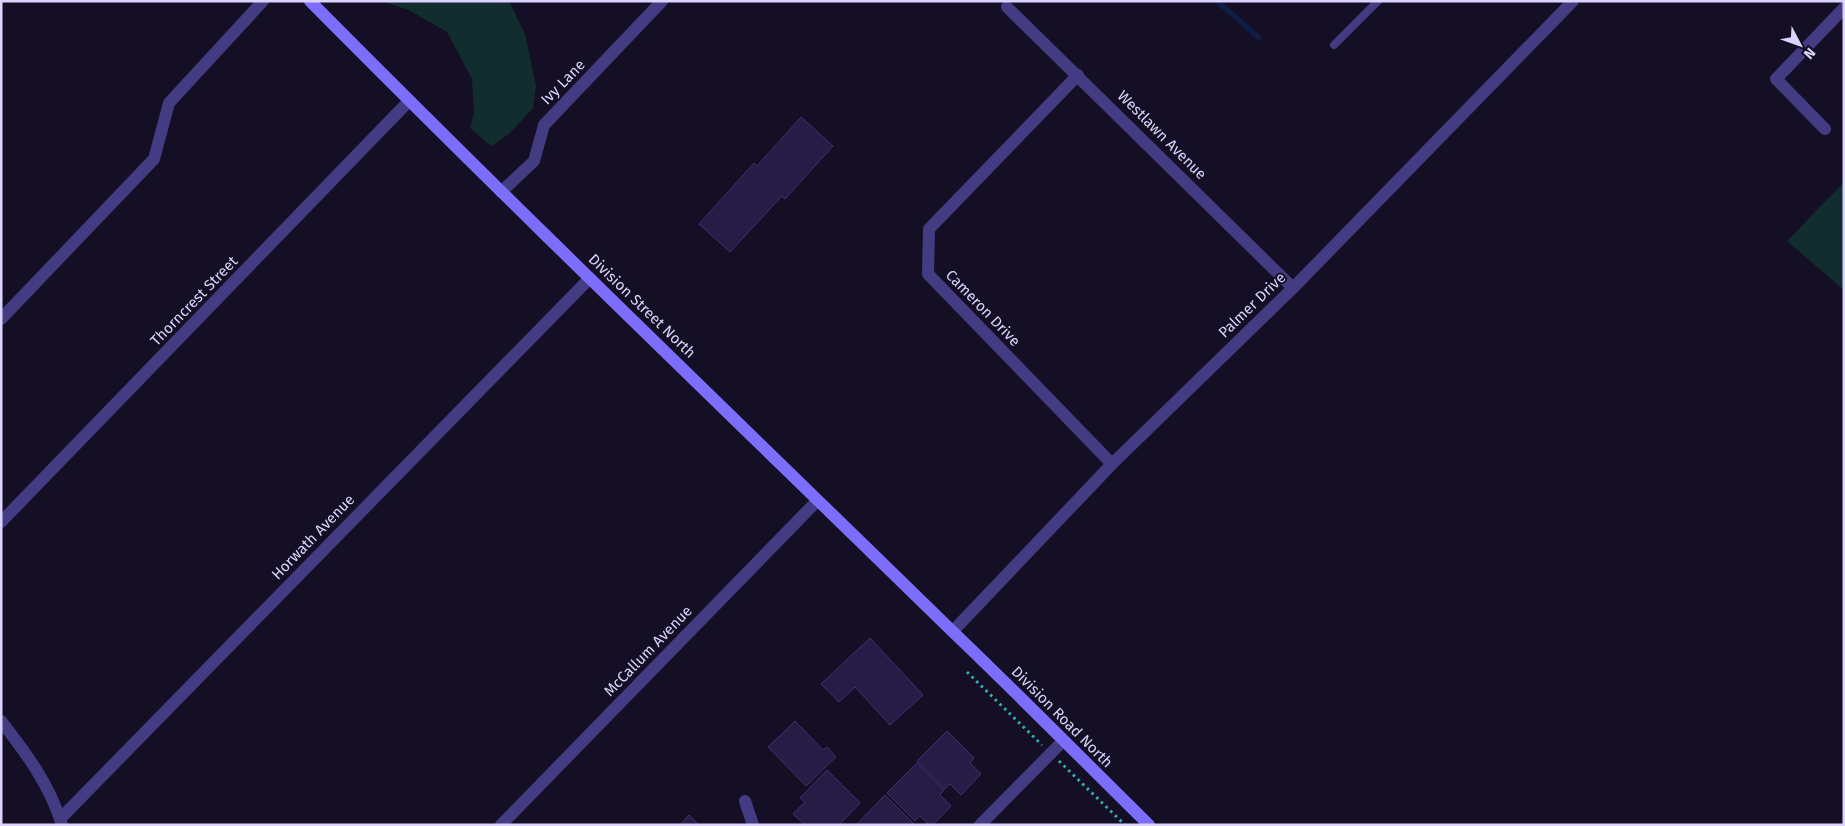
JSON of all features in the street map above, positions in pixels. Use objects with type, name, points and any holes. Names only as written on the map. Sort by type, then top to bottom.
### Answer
[{"type":"main road","name":"Division Street North","points":[[310,1],[409,101],[817,501],[953,631]]},
{"type":"main road","name":"Division Road North","points":[[953,631],[1062,741],[1149,825]]},
{"type":"street","points":[[1,319],[154,159],[169,103],[263,1]]},
{"type":"street","name":"Ivy Lane","points":[[502,192],[534,161],[544,125],[662,1]]},
{"type":"street","name":"Palmer Drive","points":[[953,631],[1112,464],[1293,288],[1573,1]]},
{"type":"street","name":"Westlawn Avenue","points":[[1007,6],[1293,288]]},
{"type":"street","points":[[1825,129],[1776,79],[1844,8]]},
{"type":"street","name":"Cameron Drive","points":[[1078,75],[929,229],[928,274],[1112,464]]},
{"type":"street","name":"Thorncrest Street","points":[[1,522],[409,101]]},
{"type":"street","name":"Horwath Avenue","points":[[61,822],[590,278]]},
{"type":"street","name":"McCallum Avenue","points":[[502,825],[817,501]]},
{"type":"street","points":[[1,721],[29,756],[52,797],[61,822]]},
{"type":"street","points":[[980,825],[1062,741]]},
{"type":"street","points":[[745,801],[753,825]]},
{"type":"lane","points":[[1334,45],[1378,1]]},
{"type":"green space","points":[[381,1],[509,1],[525,34],[536,86],[533,108],[509,134],[491,146],[470,128],[474,112],[472,79],[447,32],[409,10]]},
{"type":"green space","points":[[1844,182],[1844,290],[1787,241]]},
{"type":"building","points":[[801,117],[833,146],[785,199],[782,196],[730,252],[699,224],[754,163],[757,166]]},
{"type":"building","points":[[870,638],[923,695],[890,725],[855,687],[839,702],[821,684]]},
{"type":"building","points":[[795,721],[823,750],[827,747],[836,757],[806,786],[768,747]]},
{"type":"building","points":[[947,731],[974,758],[970,763],[981,774],[961,795],[950,784],[945,789],[917,761]]},
{"type":"building","points":[[917,763],[944,790],[940,795],[951,806],[933,825],[929,825],[920,816],[915,821],[887,793]]},
{"type":"building","points":[[827,770],[860,803],[839,825],[805,825],[793,814],[805,802],[800,798]]},
{"type":"building","points":[[885,795],[913,823],[911,825],[856,825]]},
{"type":"building","points":[[689,815],[699,825],[680,825]]},
{"type":"waterway","points":[[1217,1],[1259,38]]}]
